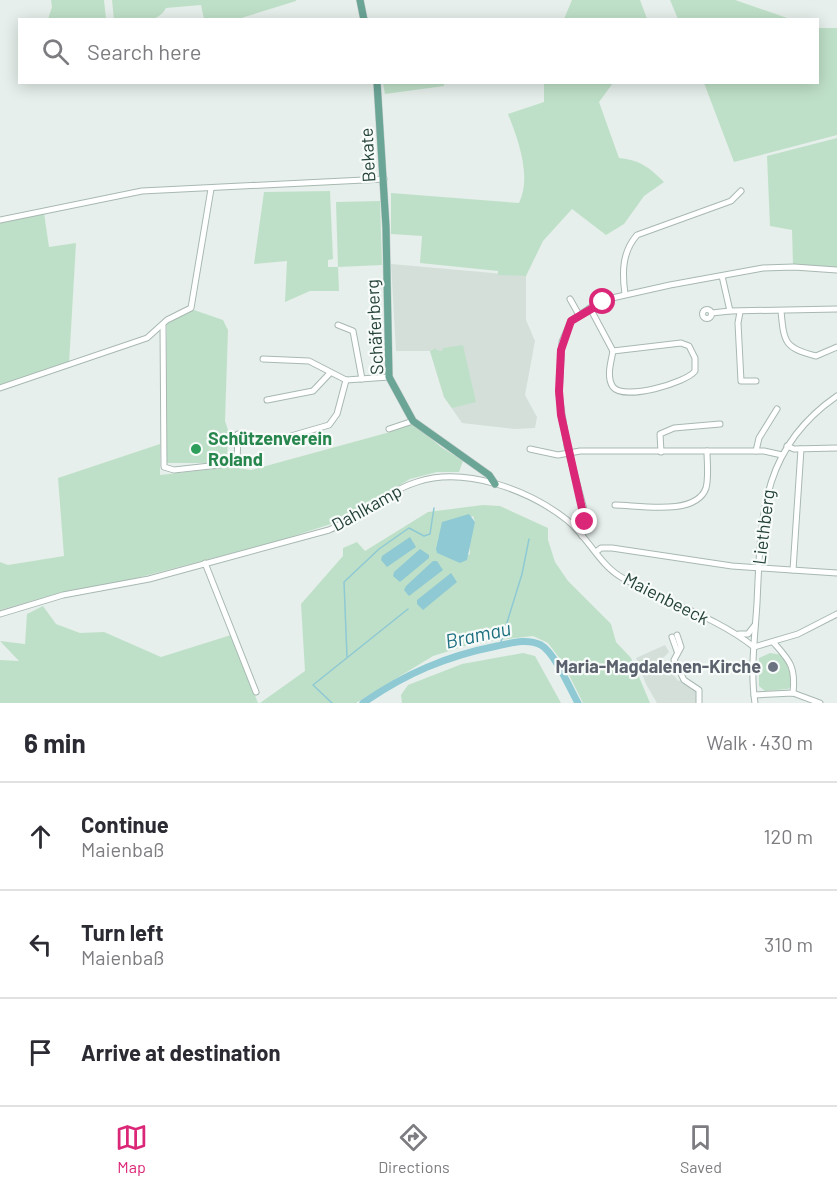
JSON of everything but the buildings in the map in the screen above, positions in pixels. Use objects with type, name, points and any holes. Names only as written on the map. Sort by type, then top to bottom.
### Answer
[{"type":"main road","points":[[360,0],[364,18]]},
{"type":"main road","name":"Bekate","points":[[377,84],[386,227]]},
{"type":"main road","name":"Schäferberg","points":[[386,227],[389,377],[413,421],[489,475],[495,484]]},
{"type":"street","points":[[0,220],[142,191],[384,179]]},
{"type":"street","points":[[0,388],[141,340],[191,308],[211,189]]},
{"type":"street","points":[[625,294],[623,268],[625,256],[637,235],[731,201],[741,191]]},
{"type":"street","points":[[582,537],[585,522],[559,398],[561,350],[566,330],[579,315],[625,294],[722,276],[778,267],[837,270]]},
{"type":"street","points":[[722,276],[730,311]]},
{"type":"street","points":[[570,299],[579,315]]},
{"type":"street","points":[[590,308],[613,351],[610,380],[612,386],[621,393],[681,381],[695,370],[694,353],[685,344],[613,351]]},
{"type":"street","points":[[712,314],[730,311],[837,309]]},
{"type":"street","points":[[781,311],[785,340],[794,349],[816,356],[837,347]]},
{"type":"street","points":[[740,312],[738,323],[741,381],[756,381]]},
{"type":"street","points":[[163,325],[164,467],[174,470],[237,464],[238,434]]},
{"type":"street","points":[[338,325],[353,331],[362,379]]},
{"type":"street","points":[[263,359],[309,362],[346,380],[389,377]]},
{"type":"street","points":[[267,400],[313,391],[330,373]]},
{"type":"street","points":[[277,440],[329,425],[337,414],[346,380]]},
{"type":"street","name":"Liethberg","points":[[755,703],[754,647],[765,499],[787,446],[809,418],[837,396]]},
{"type":"street","points":[[756,451],[759,438],[777,409]]},
{"type":"street","points":[[389,429],[413,421]]},
{"type":"street","points":[[661,452],[660,434],[674,428],[720,424]]},
{"type":"street","points":[[787,446],[801,449],[837,448]]},
{"type":"street","points":[[530,449],[558,455],[707,451],[756,451],[782,455]]},
{"type":"street","points":[[793,570],[801,449]]},
{"type":"street","points":[[615,505],[674,507],[695,501],[706,488],[707,451]]},
{"type":"street","name":"Dahlkamp","points":[[0,614],[63,595],[129,584],[329,530],[345,523],[388,495],[416,482],[440,477],[495,484]]},
{"type":"street","name":"Maienbeeck","points":[[495,484],[543,505],[573,527],[620,576],[728,629],[754,647]]},
{"type":"street","points":[[573,527],[585,522]]},
{"type":"street","points":[[596,552],[601,548],[612,548],[714,563],[837,573]]},
{"type":"street","points":[[205,563],[256,692]]},
{"type":"street","points":[[754,647],[811,629],[837,614]]},
{"type":"street","points":[[728,629],[744,635],[752,630],[756,623]]},
{"type":"street","points":[[674,636],[682,646],[677,651],[674,660],[685,681],[699,690],[699,703]]},
{"type":"street","points":[[774,642],[779,652],[788,657],[791,662],[793,693]]},
{"type":"street","points":[[754,695],[793,693],[820,703]]},
{"type":"shaded area","points":[[391,264],[526,276],[526,320],[535,341],[525,395],[537,417],[535,428],[514,429],[462,423],[444,397],[430,351],[396,351]]},
{"type":"shaded area","points":[[665,645],[669,652],[663,658],[663,666],[667,665],[678,681],[681,680],[696,690],[696,703],[657,703],[646,684],[636,658]]},
{"type":"green space","points":[[51,0],[104,0],[106,18],[48,18],[52,7]]},
{"type":"green space","points":[[112,0],[296,0],[241,18],[204,18],[201,5],[166,8],[162,14],[155,18],[114,18]]},
{"type":"green space","points":[[572,0],[640,0],[647,18],[564,18]]},
{"type":"green space","points":[[670,0],[735,0],[787,18],[678,18]]},
{"type":"green space","points":[[819,28],[837,28],[837,135],[734,162],[704,84],[819,84]]},
{"type":"green space","points":[[383,84],[444,84],[444,86],[385,94]]},
{"type":"green space","points":[[544,84],[612,84],[599,102],[619,158],[633,160],[644,165],[664,182],[644,196],[624,224],[606,235],[572,209],[543,241],[526,276],[498,275],[498,271],[420,263],[422,236],[391,234],[391,193],[519,203],[523,193],[524,170],[516,135],[508,114],[544,102]]},
{"type":"green space","points":[[837,138],[837,267],[793,265],[792,230],[770,226],[767,156]]},
{"type":"green space","points":[[330,191],[333,259],[328,260],[328,267],[338,267],[339,291],[310,291],[285,302],[287,261],[254,264],[264,192]]},
{"type":"green space","points":[[380,201],[382,265],[338,267],[336,202]]},
{"type":"green space","points":[[44,213],[49,247],[76,243],[69,364],[0,386],[0,222]]},
{"type":"green space","points":[[194,310],[223,320],[228,330],[225,421],[228,430],[227,463],[165,463],[167,323]]},
{"type":"green space","points":[[463,345],[476,402],[452,408],[444,397],[430,351],[436,348],[442,351],[443,348]]},
{"type":"green space","points":[[413,423],[441,447],[463,461],[459,472],[437,472],[410,479],[337,522],[275,542],[121,582],[62,592],[0,610],[0,562],[8,565],[64,556],[58,478],[160,444],[160,475],[232,467],[251,470],[390,432]]},
{"type":"green space","points":[[483,505],[500,506],[548,528],[548,540],[555,562],[568,581],[611,624],[616,642],[631,658],[650,703],[583,703],[563,663],[548,643],[533,636],[475,643],[433,656],[356,703],[260,703],[305,671],[301,604],[343,556],[343,548],[357,542],[365,551],[428,512]],"holes":[[[473,516],[475,522],[469,540],[470,554],[458,561],[437,553],[442,531]]]},
{"type":"green space","points":[[43,606],[56,624],[80,633],[104,632],[161,657],[231,635],[258,703],[0,703],[0,660],[19,661],[0,641],[25,644],[27,614]]},
{"type":"green space","points":[[523,653],[535,656],[561,703],[402,703],[401,695],[408,685],[462,664]]},
{"type":"green space","points":[[770,653],[783,655],[790,662],[791,686],[788,689],[765,691],[759,686],[759,658]]},
{"type":"water","points":[[469,514],[475,522],[467,560],[460,563],[437,553],[442,522]]},
{"type":"water","points":[[410,537],[416,547],[387,567],[381,560],[382,556]]},
{"type":"water","points":[[420,549],[429,555],[429,558],[400,582],[393,576],[394,572]]},
{"type":"water","points":[[433,561],[437,561],[443,570],[409,596],[404,590],[406,586]]},
{"type":"water","points":[[451,573],[457,582],[423,610],[417,604],[417,600]]},
{"type":"waterway","points":[[347,657],[344,582],[379,549],[409,528],[424,536],[430,534],[434,508]]},
{"type":"waterway","points":[[500,645],[522,574],[529,539]]},
{"type":"waterway","points":[[332,703],[313,685],[408,609]]},
{"type":"waterway","name":"Bramau","points":[[363,703],[394,683],[427,667],[478,650],[525,641],[541,645],[552,655],[578,703]]},
{"type":"place","name":"Schützenverein Roland","points":[[196,449]]},
{"type":"place","name":"Maria-Magdalenen-Kirche","points":[[773,667]]},
{"type":"route","points":[[585,522],[586,517],[561,415],[559,391],[561,350],[571,321],[603,302]]}]
